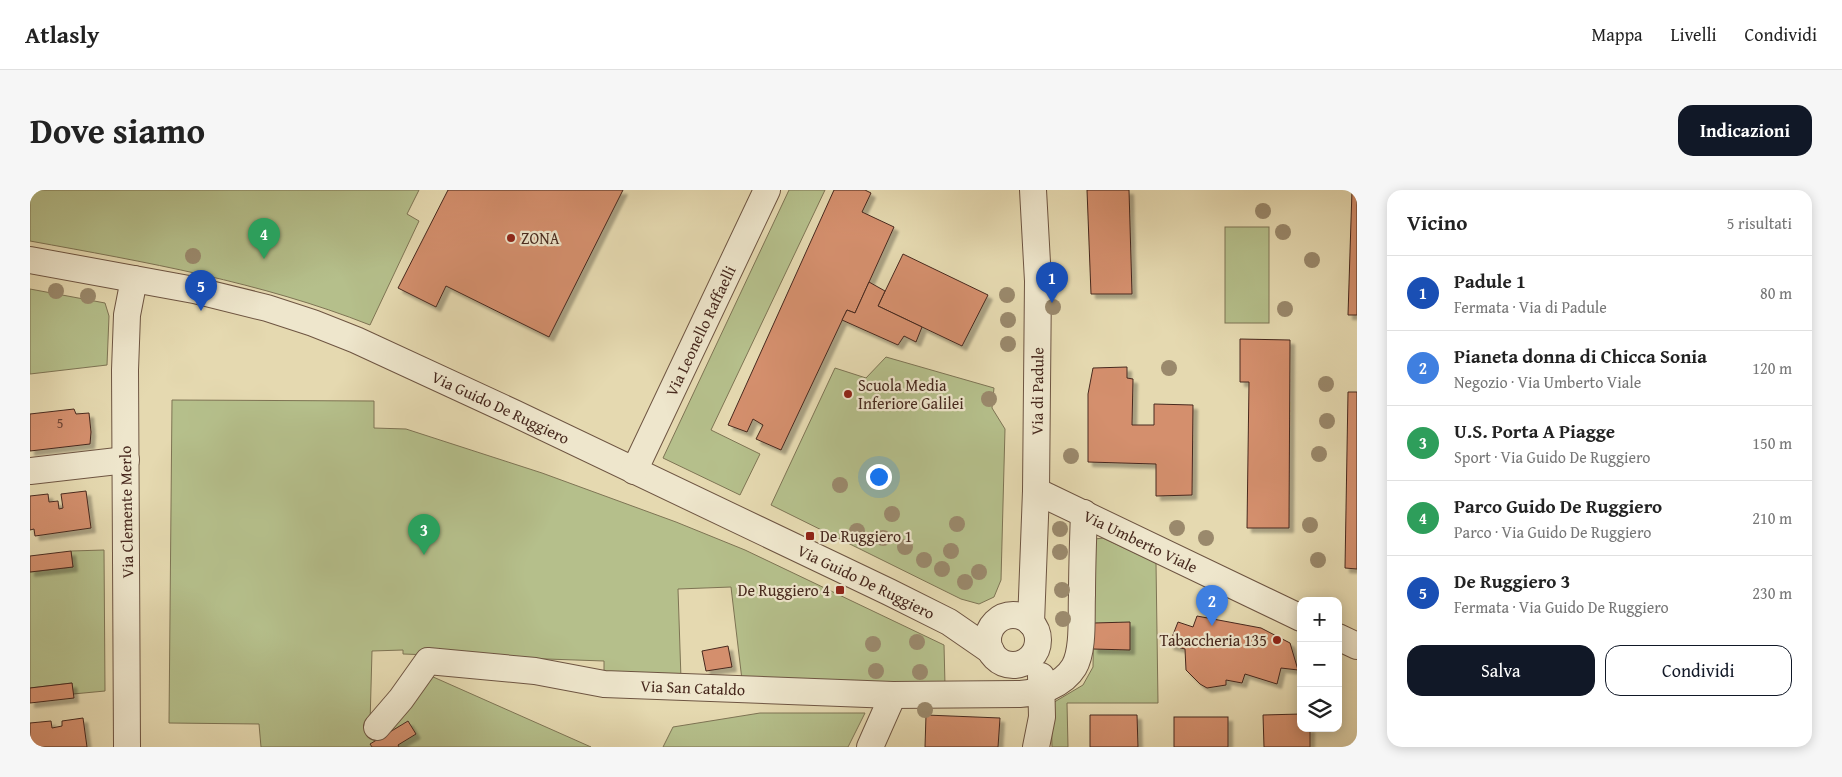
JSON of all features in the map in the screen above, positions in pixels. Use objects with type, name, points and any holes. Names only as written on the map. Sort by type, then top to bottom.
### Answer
[{"type":"street","name":"Via Leonello Raffaelli","points":[[634,471],[767,190]]},
{"type":"street","name":"Via di Padule","points":[[1032,747],[1026,726],[1031,692],[1040,662],[1019,626],[1034,592],[1038,281],[1033,190]]},
{"type":"street","name":"Via Guido De Ruggiero","points":[[30,260],[220,296],[313,323],[425,372],[738,519],[949,622],[998,657]]},
{"type":"street","name":"Via Clemente Merlo","points":[[128,747],[127,315],[134,279]]},
{"type":"street","points":[[30,471],[126,460]]},
{"type":"street","name":"Via Umberto Viale","points":[[1036,491],[1274,596],[1297,615]]},
{"type":"street","points":[[1031,692],[1064,678],[1075,666],[1081,624],[1084,513]]},
{"type":"street","name":"Via Guido De Ruggiero","points":[[949,622],[1019,626]]},
{"type":"street","points":[[1019,626],[1034,652],[1026,661],[1018,664],[998,657],[988,644],[988,637],[1019,626]]},
{"type":"street","points":[[1342,639],[1357,646]]},
{"type":"street","name":"Via di Padule","points":[[998,657],[1015,679],[1031,692],[1041,725],[1036,747]]},
{"type":"street","name":"Via San Cataldo","points":[[377,726],[401,700],[428,661],[535,671],[604,684],[893,695],[1031,692]]},
{"type":"street","points":[[870,747],[893,695]]},
{"type":"green space","points":[[30,190],[419,190],[407,214],[419,221],[370,325],[329,310],[245,285],[159,265],[30,241]]},
{"type":"green space","points":[[789,190],[825,190],[711,430],[760,454],[740,495],[663,458]]},
{"type":"green space","points":[[1225,227],[1269,227],[1269,323],[1225,323]]},
{"type":"green space","points":[[30,289],[105,303],[109,316],[107,365],[30,374]]},
{"type":"green space","points":[[886,357],[994,388],[992,408],[1005,429],[1001,580],[994,597],[979,604],[961,599],[771,505],[835,368],[866,378]]},
{"type":"green space","points":[[172,400],[374,401],[374,428],[406,429],[542,473],[676,522],[745,550],[944,645],[945,685],[742,680],[731,587],[678,589],[681,679],[604,676],[604,661],[403,654],[403,650],[372,651],[370,724],[376,735],[405,715],[431,676],[591,747],[261,747],[259,724],[169,723]]},
{"type":"green space","points":[[1103,538],[1156,563],[1158,703],[1067,703],[1068,747],[1052,747],[1051,706],[1083,685],[1093,667],[1095,539]]},
{"type":"green space","points":[[104,550],[105,691],[73,694],[72,683],[30,688],[30,572],[73,567],[71,551]]},
{"type":"green space","points":[[760,713],[865,713],[848,747],[663,747],[673,727]]},
{"type":"building","name":"ZONA","points":[[448,190],[623,190],[549,337],[446,286],[436,307],[398,288]]},
{"type":"building","points":[[834,190],[865,190],[871,193],[862,212],[894,227],[855,313],[847,310],[781,450],[756,439],[763,425],[753,419],[747,432],[728,425]]},
{"type":"building","points":[[1087,190],[1129,190],[1132,294],[1091,294]]},
{"type":"building","points":[[1352,190],[1357,190],[1357,315],[1348,315]]},
{"type":"building","points":[[903,254],[988,295],[962,346],[878,306]]},
{"type":"building","points":[[869,282],[885,291],[878,306],[922,327],[916,342],[904,336],[898,345],[842,320],[847,310],[855,313]]},
{"type":"building","points":[[1240,339],[1290,340],[1289,528],[1247,528],[1249,382],[1240,382]]},
{"type":"building","points":[[1127,367],[1127,378],[1133,379],[1132,425],[1154,425],[1154,404],[1193,405],[1192,495],[1156,496],[1156,464],[1088,462],[1088,394],[1093,368]]},
{"type":"building","points":[[1348,392],[1357,392],[1357,569],[1345,568]]},
{"type":"building","points":[[74,409],[76,414],[89,413],[90,444],[30,451],[30,414]]},
{"type":"building","points":[[86,491],[91,528],[35,536],[34,529],[30,530],[30,496],[48,494],[49,502],[58,501],[59,509],[63,508],[61,494]]},
{"type":"building","points":[[71,551],[73,567],[30,572],[30,556]]},
{"type":"building","points":[[1197,616],[1261,628],[1290,643],[1297,670],[1281,668],[1277,684],[1245,674],[1242,683],[1226,680],[1226,685],[1207,688],[1200,684],[1186,670],[1185,649],[1169,645],[1178,622],[1193,627]]},
{"type":"building","points":[[1130,622],[1130,650],[1093,649],[1094,623]]},
{"type":"building","points":[[728,646],[732,667],[706,671],[702,651]]},
{"type":"building","points":[[72,683],[74,698],[30,703],[30,688]]},
{"type":"building","points":[[1297,714],[1297,732],[1310,732],[1310,747],[1264,747],[1263,715]]},
{"type":"building","points":[[926,715],[1000,718],[998,747],[925,747]]},
{"type":"building","points":[[1090,715],[1137,715],[1138,747],[1090,747]]},
{"type":"building","points":[[1174,717],[1228,717],[1228,747],[1174,747]]},
{"type":"building","points":[[83,718],[87,747],[30,747],[30,723],[51,721],[52,728],[62,726],[62,721]]},
{"type":"building","points":[[408,721],[416,734],[398,745],[399,747],[372,747],[370,744]]},
{"type":"place","name":"ZONA","points":[[511,238]]},
{"type":"place","name":"Parco Guido De Ruggiero","points":[[264,259]]},
{"type":"place","name":"Padule 1","points":[[1052,303]]},
{"type":"place","name":"De Ruggiero 3","points":[[201,311]]},
{"type":"place","name":"Scuola Media Inferiore Galilei","points":[[848,394]]},
{"type":"place","name":"De Ruggiero 1","points":[[810,536]]},
{"type":"place","name":"U.S. Porta A Piagge","points":[[424,555]]},
{"type":"place","name":"De Ruggiero 4","points":[[840,590]]},
{"type":"place","name":"Pianeta donna di Chicca Sonia","points":[[1212,626]]},
{"type":"place","name":"Tabaccheria 135","points":[[1277,640]]}]
